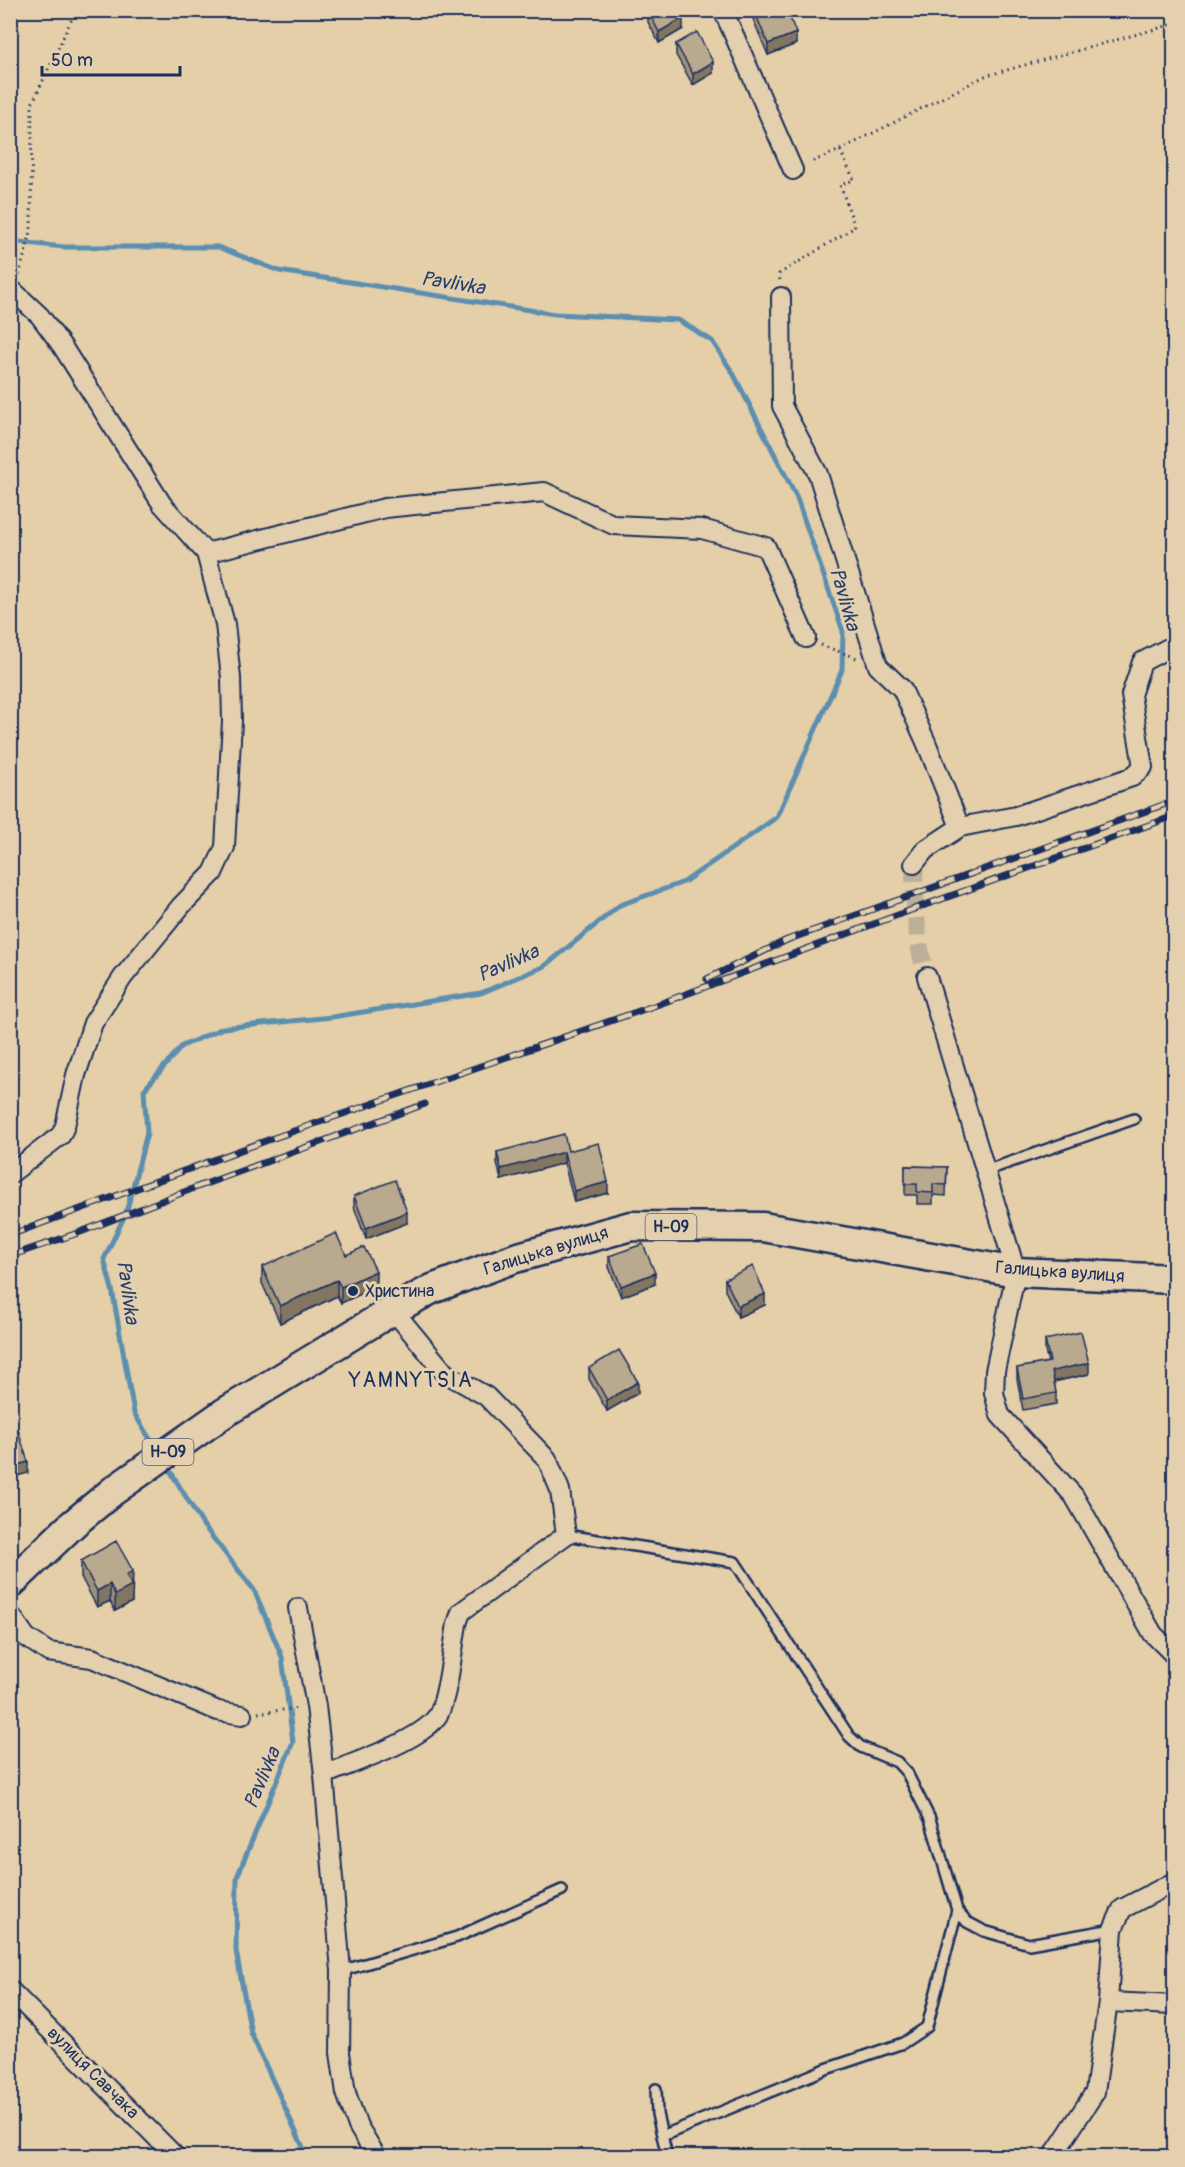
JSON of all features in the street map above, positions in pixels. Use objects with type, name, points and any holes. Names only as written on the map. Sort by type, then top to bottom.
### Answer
[{"type":"main road","name":"Галицька вулиця","points":[[10,1584],[73,1524],[113,1491],[224,1413],[393,1310],[432,1289],[515,1258],[631,1226],[763,1227],[1016,1272],[1174,1279]]},
{"type":"street","points":[[723,10],[793,170]]},
{"type":"street","points":[[10,1174],[61,1135],[76,1075],[93,1023],[123,977],[181,906],[213,873],[225,847],[232,722],[231,678],[225,624],[206,552],[162,504],[62,346],[40,316],[13,290]]},
{"type":"street","points":[[782,297],[782,406],[818,474],[878,666],[902,689],[960,827]]},
{"type":"street","points":[[206,552],[385,508],[544,492],[614,525],[702,529],[766,547],[812,641]]},
{"type":"street","points":[[914,864],[925,850],[960,827],[1016,816],[1132,777],[1143,767],[1131,695],[1142,662],[1174,645]]},
{"type":"street","points":[[927,977],[1016,1272],[995,1371],[994,1393],[1000,1416],[1074,1496],[1153,1634],[1174,1655]]},
{"type":"street","points":[[324,1775],[412,1738],[429,1726],[438,1714],[443,1700],[461,1612],[566,1534],[560,1490],[547,1459],[486,1396],[445,1373],[393,1310]]},
{"type":"street","points":[[298,1608],[316,1706],[324,1775],[341,1971],[340,2053],[346,2093],[358,2126],[376,2157]]},
{"type":"street","points":[[10,1614],[26,1637],[48,1652],[92,1658],[218,1711],[242,1715]]},
{"type":"street","points":[[1053,2157],[1095,2092],[1108,2002],[1113,1929],[1122,1909],[1174,1882]]},
{"type":"street","name":"вулиця Савчака","points":[[10,1990],[175,2157]]},
{"type":"street","points":[[1108,2002],[1174,2005]]},
{"type":"lane","points":[[985,1171],[1134,1119]]},
{"type":"lane","points":[[566,1534],[735,1562],[849,1736],[861,1747],[897,1762],[907,1773],[930,1819],[957,1910],[968,1922],[984,1930],[1029,1944],[1113,1929]]},
{"type":"lane","points":[[341,1971],[457,1937],[562,1890]]},
{"type":"lane","points":[[662,2136],[826,2069],[903,2043],[927,2027],[957,1910]]},
{"type":"lane","points":[[656,2089],[657,2114],[667,2157]]},
{"type":"path","points":[[13,290],[31,232],[32,104],[76,10]]},
{"type":"path","points":[[793,170],[840,150],[985,76],[1174,24]]},
{"type":"path","points":[[782,297],[779,274],[855,227],[840,185],[854,180],[840,150]]},
{"type":"path","points":[[812,641],[858,659]]},
{"type":"path","points":[[242,1715],[316,1706]]},
{"type":"building","points":[[649,10],[678,10],[683,18],[659,32]]},
{"type":"building","points":[[754,10],[787,10],[796,33],[768,44]]},
{"type":"building","points":[[697,32],[713,62],[693,74],[676,44]]},
{"type":"building","points":[[564,1134],[568,1151],[599,1143],[608,1182],[574,1191],[564,1152],[501,1169],[497,1152]]},
{"type":"building","points":[[905,1166],[947,1167],[946,1185],[933,1184],[933,1193],[917,1192],[917,1184],[905,1184]]},
{"type":"building","points":[[395,1180],[407,1212],[366,1228],[354,1196]]},
{"type":"building","points":[[336,1233],[346,1255],[364,1247],[376,1271],[341,1287],[337,1280],[280,1306],[262,1267]]},
{"type":"building","points":[[643,1244],[655,1273],[621,1286],[609,1256]]},
{"type":"building","points":[[753,1266],[765,1294],[738,1306],[725,1279]]},
{"type":"building","points":[[1081,1332],[1089,1363],[1052,1371],[1056,1393],[1023,1399],[1017,1368],[1050,1362],[1045,1340]]},
{"type":"building","points":[[619,1350],[638,1382],[607,1400],[589,1368]]},
{"type":"building","points":[[18,1430],[28,1462],[10,1467],[10,1433]]},
{"type":"building","points":[[116,1541],[133,1571],[126,1575],[132,1586],[115,1595],[110,1584],[97,1591],[81,1561]]},
{"type":"waterway","name":"Pavlivka","points":[[10,241],[63,247],[218,247],[279,271],[555,314],[678,320],[712,341],[733,373],[796,496],[843,631],[842,670],[777,817],[684,882],[620,905],[545,966],[481,993],[332,1017],[223,1028],[182,1046],[144,1090],[147,1133],[126,1213],[104,1259],[112,1289],[134,1413],[156,1449]]},
{"type":"waterway","name":"Pavlivka","points":[[166,1464],[203,1525],[254,1590],[282,1657],[293,1742],[237,1877],[236,1951],[251,2033],[307,2156]]},
{"type":"tunnel","points":[[914,864],[918,935],[927,977]]},
{"type":"railway","points":[[707,979],[787,940],[1174,801]]},
{"type":"railway","points":[[10,1235],[268,1140],[662,1003],[914,909],[1174,816]]},
{"type":"railway","points":[[10,1256],[425,1104]]},
{"type":"place","name":"Христина","points":[[353,1291]]},
{"type":"district","name":"YAMNYTSIA","points":[[411,1380]]}]
